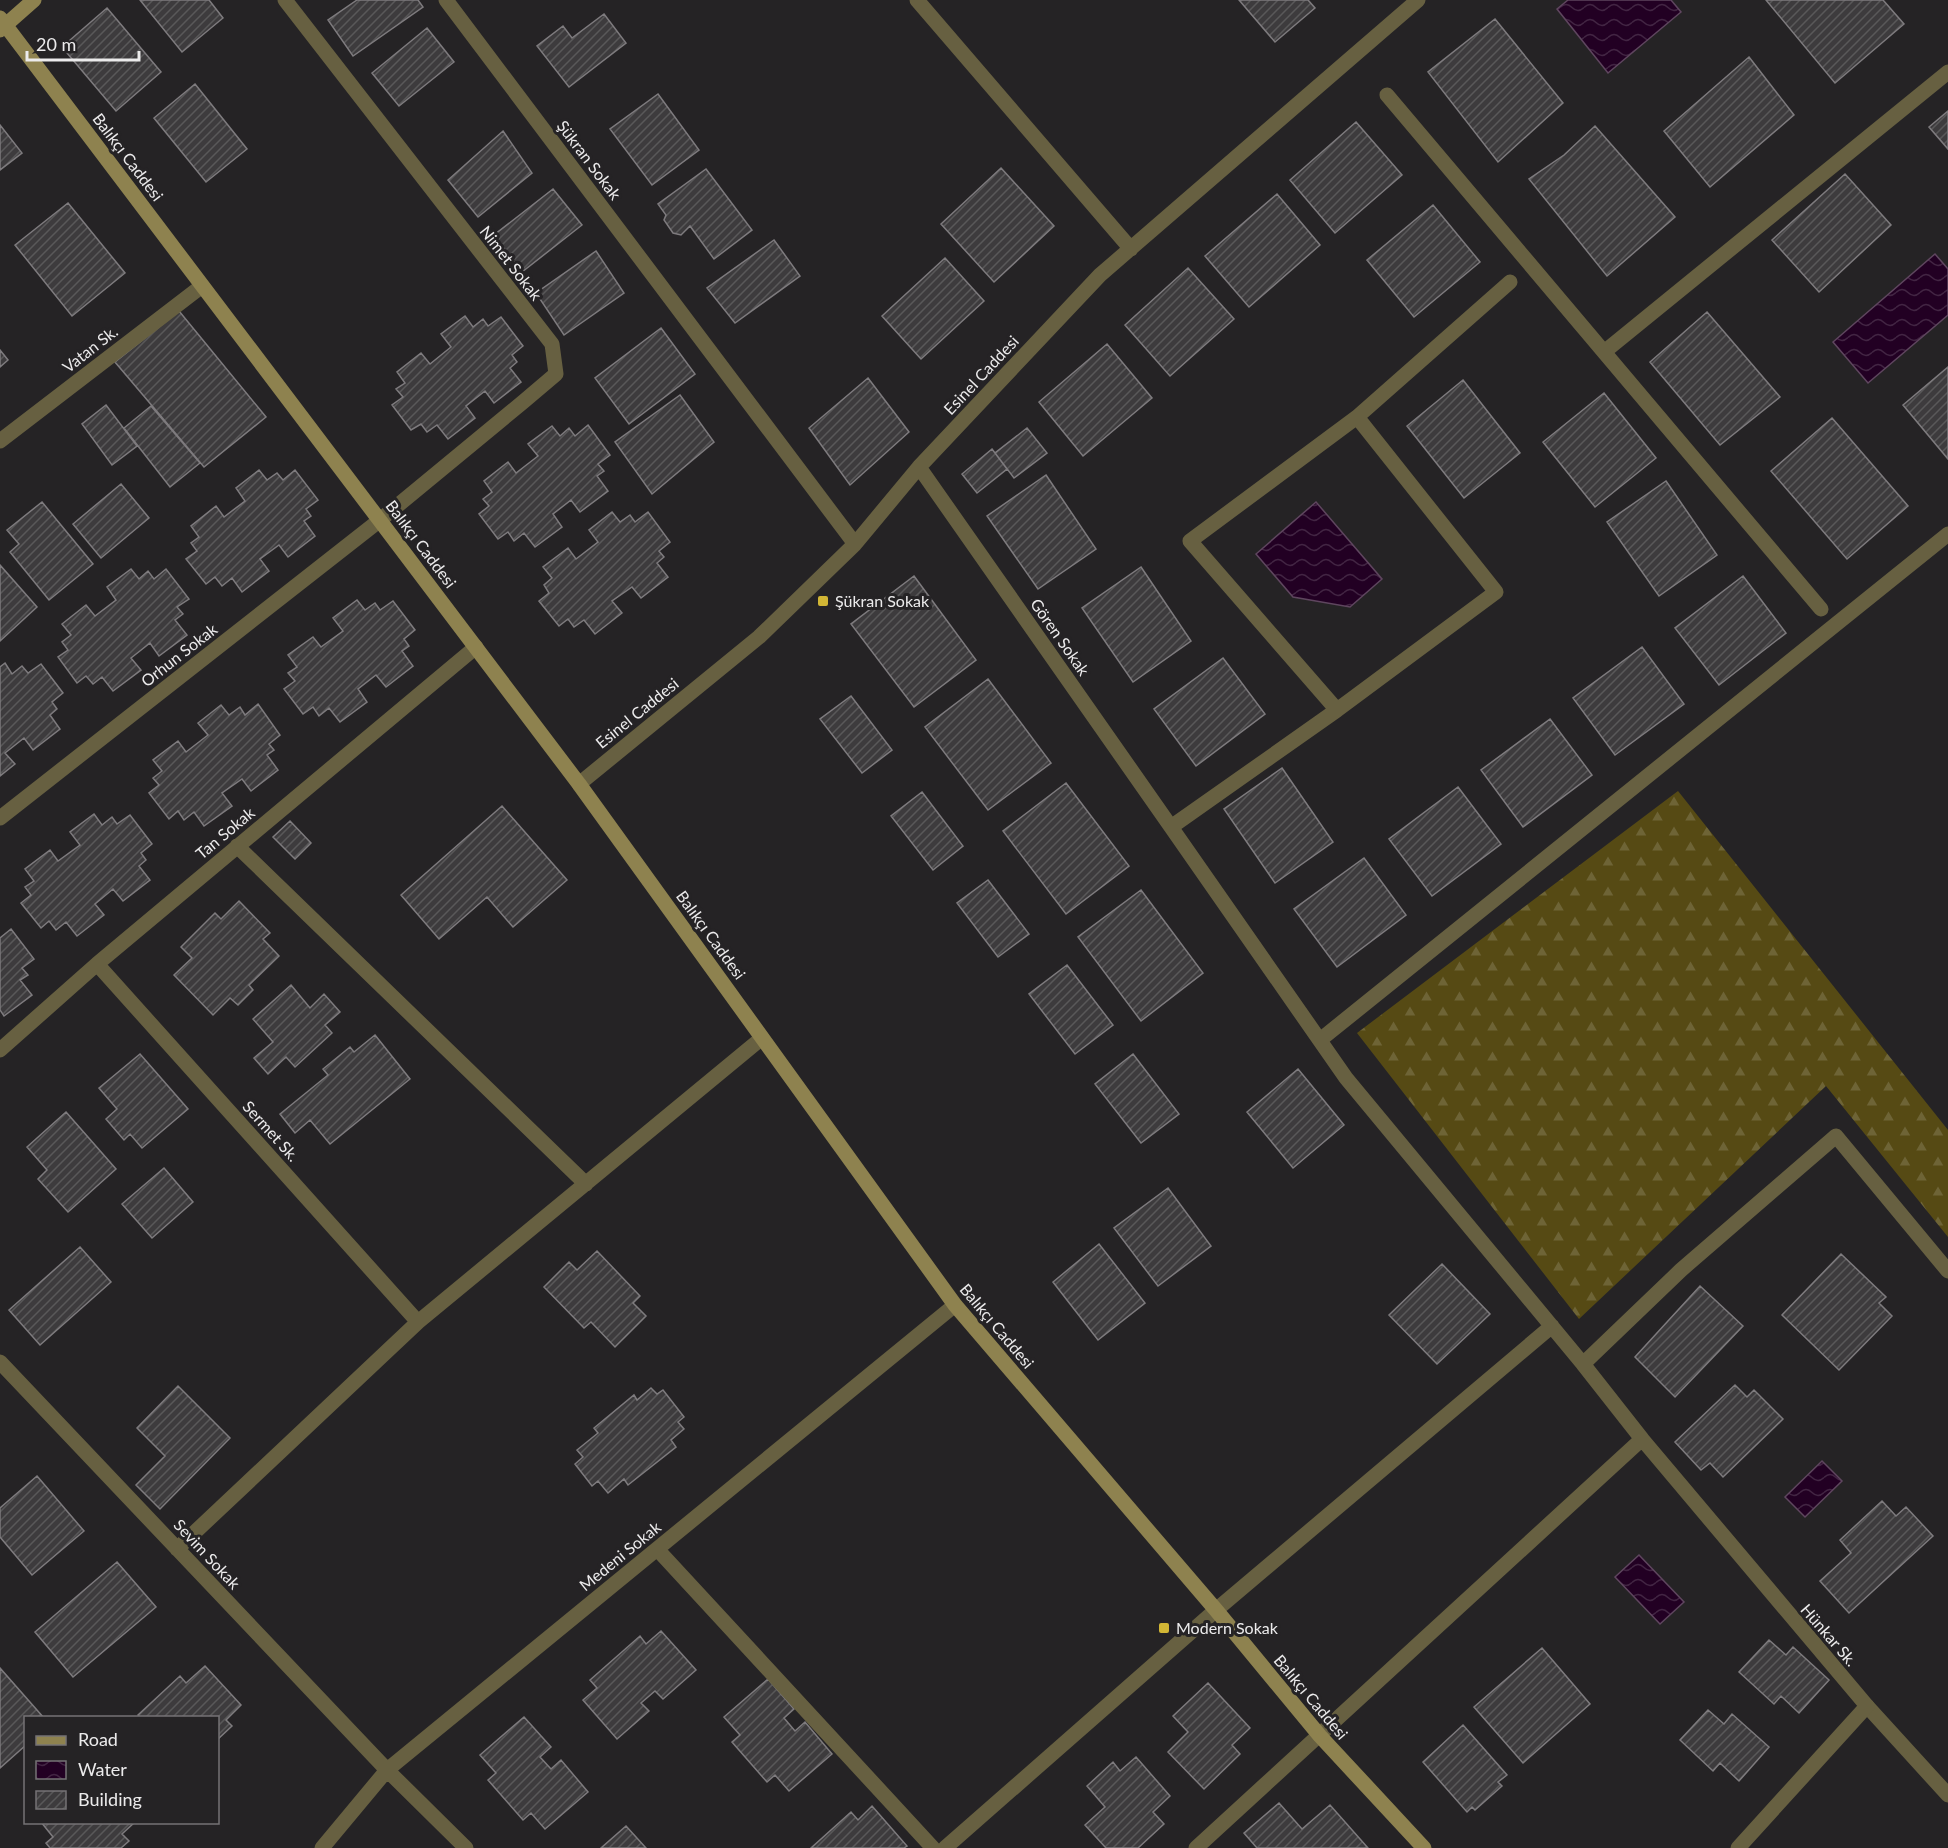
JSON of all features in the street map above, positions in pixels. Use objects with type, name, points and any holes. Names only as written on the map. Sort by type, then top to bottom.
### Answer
[{"type":"main road","points":[[2,24],[34,0]]},
{"type":"main road","name":"Balıkçı Caddesi","points":[[2,24],[579,784],[955,1305],[1216,1610],[1320,1736],[1424,1848]]},
{"type":"street","name":"Nimet Sokak","points":[[285,0],[552,344],[556,374],[380,519]]},
{"type":"street","name":"Şükran Sokak","points":[[446,0],[855,544]]},
{"type":"street","points":[[917,0],[1131,249]]},
{"type":"street","name":"Esinel Caddesi","points":[[579,784],[759,637],[855,544],[919,467],[1100,275],[1418,0]]},
{"type":"street","points":[[1604,352],[1948,72]]},
{"type":"street","points":[[1387,94],[1821,609]]},
{"type":"street","points":[[1337,710],[1190,541],[1357,417],[1510,282]]},
{"type":"street","name":"Vatan Sk.","points":[[0,441],[202,286]]},
{"type":"street","points":[[1171,827],[1337,710],[1496,592],[1357,417]]},
{"type":"street","name":"Gören Sokak","points":[[919,467],[1320,1040]]},
{"type":"street","name":"Orhun Sokak","points":[[0,818],[380,519]]},
{"type":"street","points":[[1320,1040],[1948,534]]},
{"type":"street","name":"Tan Sokak","points":[[0,1050],[97,964],[476,647]]},
{"type":"street","points":[[237,846],[586,1184]]},
{"type":"street","name":"Sermet Sk.","points":[[97,964],[418,1322]]},
{"type":"street","points":[[177,1549],[418,1322],[762,1038]]},
{"type":"street","name":"Hünkar Sk.","points":[[1320,1040],[1346,1078],[1552,1326],[1642,1439],[1867,1706],[1948,1795]]},
{"type":"street","points":[[1583,1364],[1681,1270],[1836,1136],[1948,1270]]},
{"type":"street","name":"Medeni Sokak","points":[[322,1848],[387,1770],[955,1305]]},
{"type":"street","points":[[945,1848],[1216,1610],[1552,1326]]},
{"type":"street","name":"Sevim Sokak","points":[[0,1362],[387,1770],[466,1848]]},
{"type":"street","points":[[1196,1848],[1642,1439]]},
{"type":"street","points":[[657,1549],[933,1848]]},
{"type":"street","points":[[1738,1848],[1867,1706]]},
{"type":"green space","points":[[1678,791],[1948,1130],[1948,1237],[1826,1086],[1579,1319],[1357,1033]]},
{"type":"water","points":[[1568,0],[1671,0],[1681,12],[1608,73],[1557,9]]},
{"type":"water","points":[[1935,254],[1948,269],[1948,315],[1868,383],[1833,342]]},
{"type":"water","points":[[1316,502],[1382,579],[1350,607],[1293,597],[1256,554]]},
{"type":"water","points":[[1822,1461],[1842,1481],[1805,1517],[1785,1497]]},
{"type":"water","points":[[1639,1555],[1684,1602],[1660,1624],[1615,1577]]},
{"type":"building","points":[[140,0],[209,0],[223,18],[182,52]]},
{"type":"building","points":[[357,0],[418,0],[423,7],[353,56],[328,20]]},
{"type":"building","points":[[1239,0],[1308,0],[1315,8],[1275,42]]},
{"type":"building","points":[[1766,0],[1883,0],[1904,24],[1835,83]]},
{"type":"building","points":[[107,8],[161,72],[116,111],[62,47]]},
{"type":"building","points":[[604,14],[626,43],[569,87],[537,46],[563,26],[572,38]]},
{"type":"building","points":[[1495,19],[1563,103],[1498,162],[1428,72]]},
{"type":"building","points":[[427,28],[454,62],[399,106],[372,73]]},
{"type":"building","points":[[1749,57],[1794,115],[1710,187],[1664,131]]},
{"type":"building","points":[[195,84],[247,149],[206,182],[154,118]]},
{"type":"building","points":[[658,94],[699,150],[652,185],[610,129]]},
{"type":"building","points":[[1948,111],[1948,149],[1929,127]]},
{"type":"building","points":[[1356,122],[1402,175],[1335,233],[1290,180]]},
{"type":"building","points":[[0,125],[22,153],[0,170]]},
{"type":"building","points":[[1595,126],[1675,217],[1607,276],[1529,179],[1564,155]]},
{"type":"building","points":[[503,131],[532,173],[478,217],[448,180]]},
{"type":"building","points":[[1001,168],[1054,226],[994,282],[941,224]]},
{"type":"building","points":[[706,169],[752,230],[714,259],[690,226],[681,235],[673,233],[664,220],[666,215],[658,204]]},
{"type":"building","points":[[1845,174],[1891,225],[1819,292],[1772,240]]},
{"type":"building","points":[[553,189],[582,225],[522,272],[494,235]]},
{"type":"building","points":[[1277,194],[1320,245],[1249,307],[1205,256]]},
{"type":"building","points":[[68,203],[125,273],[72,316],[15,245]]},
{"type":"building","points":[[1433,205],[1480,262],[1414,317],[1367,260]]},
{"type":"building","points":[[774,240],[800,276],[735,323],[707,288]]},
{"type":"building","points":[[596,251],[624,293],[564,335],[536,293]]},
{"type":"building","points":[[945,258],[984,301],[921,359],[882,316]]},
{"type":"building","points":[[1188,268],[1234,319],[1170,376],[1125,325]]},
{"type":"building","points":[[179,311],[266,417],[204,467],[115,362]]},
{"type":"building","points":[[1707,312],[1780,397],[1720,445],[1650,362]]},
{"type":"building","points":[[465,316],[473,327],[483,319],[488,326],[501,317],[523,346],[512,355],[517,362],[510,368],[521,382],[494,403],[485,391],[466,406],[475,418],[448,439],[437,425],[427,432],[421,424],[411,430],[392,405],[403,397],[396,389],[405,383],[397,372],[421,353],[430,364],[451,347],[441,334]]},
{"type":"building","points":[[661,328],[695,374],[629,424],[595,378]]},
{"type":"building","points":[[1107,344],[1152,398],[1083,456],[1039,402]]},
{"type":"building","points":[[0,350],[8,360],[0,367]]},
{"type":"building","points":[[1948,367],[1948,459],[1903,405]]},
{"type":"building","points":[[868,378],[909,432],[850,485],[809,428]]},
{"type":"building","points":[[1463,380],[1520,453],[1464,498],[1407,426]]},
{"type":"building","points":[[1604,393],[1656,458],[1595,507],[1543,442]]},
{"type":"building","points":[[680,395],[714,442],[652,494],[615,442]]},
{"type":"building","points":[[106,405],[137,446],[112,465],[82,424]]},
{"type":"building","points":[[151,406],[200,463],[170,487],[124,428]]},
{"type":"building","points":[[1832,418],[1908,506],[1847,559],[1771,471]]},
{"type":"building","points":[[588,425],[610,455],[598,464],[604,471],[597,476],[608,491],[580,512],[571,500],[553,514],[562,527],[535,547],[524,533],[514,541],[508,532],[498,539],[479,514],[489,506],[483,499],[492,492],[484,481],[508,462],[516,473],[538,456],[528,444],[552,426],[560,436],[569,428],[575,436]]},
{"type":"building","points":[[1027,428],[1047,453],[1014,478],[995,453]]},
{"type":"building","points":[[992,449],[1007,469],[977,493],[962,474]]},
{"type":"building","points":[[259,470],[267,480],[277,473],[283,480],[295,470],[318,500],[306,509],[311,516],[304,521],[315,536],[288,557],[279,545],[260,559],[269,571],[242,592],[232,578],[222,586],[215,577],[206,584],[186,559],[197,551],[191,543],[199,537],[191,526],[216,506],[224,517],[245,501],[236,488]]},
{"type":"building","points":[[1046,475],[1096,549],[1038,589],[987,516]]},
{"type":"building","points":[[1666,481],[1717,555],[1659,596],[1607,522]]},
{"type":"building","points":[[121,484],[149,518],[101,558],[73,524]]},
{"type":"building","points":[[42,502],[93,564],[49,600],[10,552],[19,544],[7,530]]},
{"type":"building","points":[[612,512],[620,522],[630,515],[635,522],[648,512],[670,542],[659,551],[664,557],[657,563],[668,577],[641,598],[632,587],[612,601],[622,613],[595,634],[584,620],[574,627],[568,619],[559,626],[539,601],[549,593],[544,585],[552,578],[543,567],[568,548],[576,559],[598,542],[589,530]]},
{"type":"building","points":[[0,565],[37,607],[0,641]]},
{"type":"building","points":[[1141,567],[1191,641],[1133,682],[1082,608]]},
{"type":"building","points":[[131,569],[139,579],[148,571],[154,579],[166,569],[189,599],[177,607],[183,614],[175,620],[187,635],[159,656],[150,643],[131,658],[141,670],[113,691],[102,677],[93,684],[86,676],[77,683],[58,657],[68,650],[62,642],[71,635],[62,624],[86,605],[95,616],[116,600],[107,587]]},
{"type":"building","points":[[914,576],[976,660],[914,707],[851,624]]},
{"type":"building","points":[[1743,576],[1786,633],[1719,685],[1675,628]]},
{"type":"building","points":[[357,600],[365,610],[375,603],[380,610],[393,601],[415,630],[404,639],[409,646],[402,651],[413,666],[386,687],[376,675],[358,689],[367,702],[340,722],[329,708],[319,716],[313,707],[303,714],[284,689],[295,681],[288,673],[297,667],[288,655],[313,637],[321,647],[343,631],[333,618]]},
{"type":"building","points":[[1642,647],[1684,704],[1615,755],[1573,698]]},
{"type":"building","points":[[1223,658],[1265,714],[1196,766],[1154,709]]},
{"type":"building","points":[[5,663],[12,674],[22,666],[28,673],[41,664],[63,693],[52,702],[57,709],[50,715],[60,729],[33,750],[24,738],[5,753],[15,764],[0,776],[0,667]]},
{"type":"building","points":[[988,679],[1051,763],[988,810],[925,727]]},
{"type":"building","points":[[851,696],[892,750],[862,773],[820,719]]},
{"type":"building","points":[[258,704],[280,735],[269,744],[274,750],[267,755],[278,770],[251,791],[242,779],[222,793],[232,806],[204,826],[194,812],[184,820],[178,811],[169,819],[149,793],[159,785],[153,778],[162,771],[153,760],[178,741],[186,752],[208,735],[198,723],[221,705],[229,715],[240,707],[245,715]]},
{"type":"building","points":[[1550,719],[1592,775],[1523,827],[1481,770]]},
{"type":"building","points":[[1282,768],[1333,842],[1275,883],[1224,809]]},
{"type":"building","points":[[1066,783],[1129,866],[1066,914],[1003,831]]},
{"type":"building","points":[[1458,787],[1501,844],[1432,896],[1389,839]]},
{"type":"building","points":[[922,792],[963,846],[933,870],[891,816]]},
{"type":"building","points":[[502,806],[567,880],[513,927],[487,897],[439,939],[401,895]]},
{"type":"building","points":[[94,814],[102,825],[112,817],[117,824],[130,815],[152,844],[141,853],[146,860],[139,866],[150,880],[123,901],[113,889],[95,904],[104,915],[77,936],[66,922],[56,930],[49,921],[41,928],[21,903],[31,895],[25,887],[34,881],[25,869],[50,850],[58,861],[80,845],[70,832]]},
{"type":"building","points":[[290,821],[311,843],[295,859],[273,837]]},
{"type":"building","points":[[1364,858],[1406,915],[1337,967],[1294,909]]},
{"type":"building","points":[[988,880],[1029,934],[998,957],[957,903]]},
{"type":"building","points":[[1141,890],[1203,973],[1141,1021],[1078,937]]},
{"type":"building","points":[[239,901],[270,933],[263,939],[279,956],[249,985],[253,990],[238,1005],[230,998],[213,1015],[174,975],[192,958],[181,947],[215,913],[221,919]]},
{"type":"building","points":[[11,929],[34,959],[22,968],[28,975],[20,980],[32,995],[4,1016],[0,1010],[0,938]]},
{"type":"building","points":[[1067,965],[1113,1025],[1075,1054],[1029,994]]},
{"type":"building","points":[[291,985],[310,1008],[324,994],[340,1012],[325,1025],[332,1033],[295,1067],[286,1057],[268,1074],[254,1058],[273,1042],[253,1019]]},
{"type":"building","points":[[375,1035],[410,1079],[330,1144],[310,1120],[295,1133],[280,1114],[328,1075],[323,1069],[350,1047],[354,1052]]},
{"type":"building","points":[[140,1054],[188,1109],[142,1148],[130,1134],[124,1140],[106,1119],[117,1109],[99,1088]]},
{"type":"building","points":[[1133,1054],[1179,1114],[1141,1143],[1095,1084]]},
{"type":"building","points":[[1298,1069],[1344,1125],[1293,1168],[1247,1112]]},
{"type":"building","points":[[66,1112],[116,1169],[68,1212],[38,1179],[47,1170],[27,1147]]},
{"type":"building","points":[[164,1168],[193,1202],[152,1238],[122,1204]]},
{"type":"building","points":[[1168,1188],[1211,1246],[1158,1286],[1114,1228]]},
{"type":"building","points":[[1099,1244],[1145,1303],[1098,1340],[1053,1282]]},
{"type":"building","points":[[80,1247],[111,1282],[40,1345],[9,1310]]},
{"type":"building","points":[[597,1251],[640,1296],[633,1303],[646,1316],[615,1347],[591,1322],[584,1328],[544,1287],[569,1262],[577,1270]]},
{"type":"building","points":[[1841,1254],[1886,1297],[1879,1303],[1892,1316],[1839,1370],[1782,1315]]},
{"type":"building","points":[[1442,1264],[1490,1314],[1437,1364],[1389,1315]]},
{"type":"building","points":[[1700,1286],[1743,1326],[1675,1397],[1635,1357]]},
{"type":"building","points":[[1735,1385],[1747,1397],[1754,1390],[1783,1419],[1723,1477],[1710,1463],[1701,1470],[1675,1442]]},
{"type":"building","points":[[178,1386],[230,1438],[160,1509],[136,1485],[165,1456],[137,1428]]},
{"type":"building","points":[[651,1388],[657,1394],[663,1390],[684,1417],[678,1422],[684,1429],[671,1440],[676,1447],[628,1485],[624,1479],[608,1493],[598,1481],[592,1486],[575,1464],[583,1457],[577,1450],[598,1433],[594,1428],[634,1395],[637,1400]]},
{"type":"building","points":[[37,1476],[84,1531],[32,1575],[0,1537],[0,1508]]},
{"type":"building","points":[[1882,1501],[1896,1516],[1906,1507],[1933,1536],[1849,1613],[1820,1581],[1851,1553],[1840,1540]]},
{"type":"building","points":[[117,1562],[156,1607],[73,1677],[35,1632]]},
{"type":"building","points":[[661,1631],[696,1670],[663,1699],[655,1691],[641,1703],[649,1711],[617,1739],[583,1700],[597,1688],[590,1680],[640,1636],[646,1644]]},
{"type":"building","points":[[1769,1640],[1786,1655],[1793,1647],[1829,1680],[1799,1713],[1781,1696],[1774,1704],[1739,1672]]},
{"type":"building","points":[[1542,1648],[1590,1704],[1523,1763],[1474,1707]]},
{"type":"building","points":[[205,1666],[241,1705],[226,1720],[232,1726],[219,1738],[219,1716],[138,1715],[180,1676],[186,1683]]},
{"type":"building","points":[[0,1668],[42,1716],[24,1716],[24,1747],[0,1768]]},
{"type":"building","points":[[768,1679],[794,1709],[784,1718],[795,1731],[805,1722],[832,1754],[789,1791],[775,1775],[767,1782],[732,1742],[740,1735],[724,1717]]},
{"type":"building","points":[[1208,1683],[1250,1728],[1232,1745],[1240,1754],[1204,1789],[1168,1752],[1188,1732],[1173,1716]]},
{"type":"building","points":[[1708,1710],[1724,1724],[1732,1714],[1769,1747],[1739,1781],[1720,1763],[1713,1771],[1680,1740]]},
{"type":"building","points":[[524,1717],[551,1747],[540,1757],[551,1769],[561,1760],[588,1792],[545,1829],[531,1813],[523,1820],[488,1780],[496,1773],[480,1755]]},
{"type":"building","points":[[1463,1725],[1507,1775],[1498,1782],[1502,1786],[1475,1810],[1472,1807],[1467,1812],[1423,1762]]},
{"type":"building","points":[[1136,1757],[1170,1796],[1153,1812],[1164,1824],[1138,1848],[1106,1848],[1085,1825],[1105,1807],[1087,1786],[1113,1762],[1120,1771]]},
{"type":"building","points":[[1279,1803],[1302,1829],[1330,1805],[1368,1848],[1257,1848],[1244,1833]]},
{"type":"building","points":[[872,1806],[907,1846],[904,1848],[811,1848],[851,1812],[858,1820]]},
{"type":"building","points":[[43,1824],[133,1824],[122,1834],[129,1841],[121,1848],[50,1848],[46,1843],[53,1837]]},
{"type":"building","points":[[626,1826],[646,1848],[601,1848]]},
{"type":"place","name":"Şükran Sokak","points":[[823,601]]},
{"type":"place","name":"Modern Sokak","points":[[1164,1628]]}]
